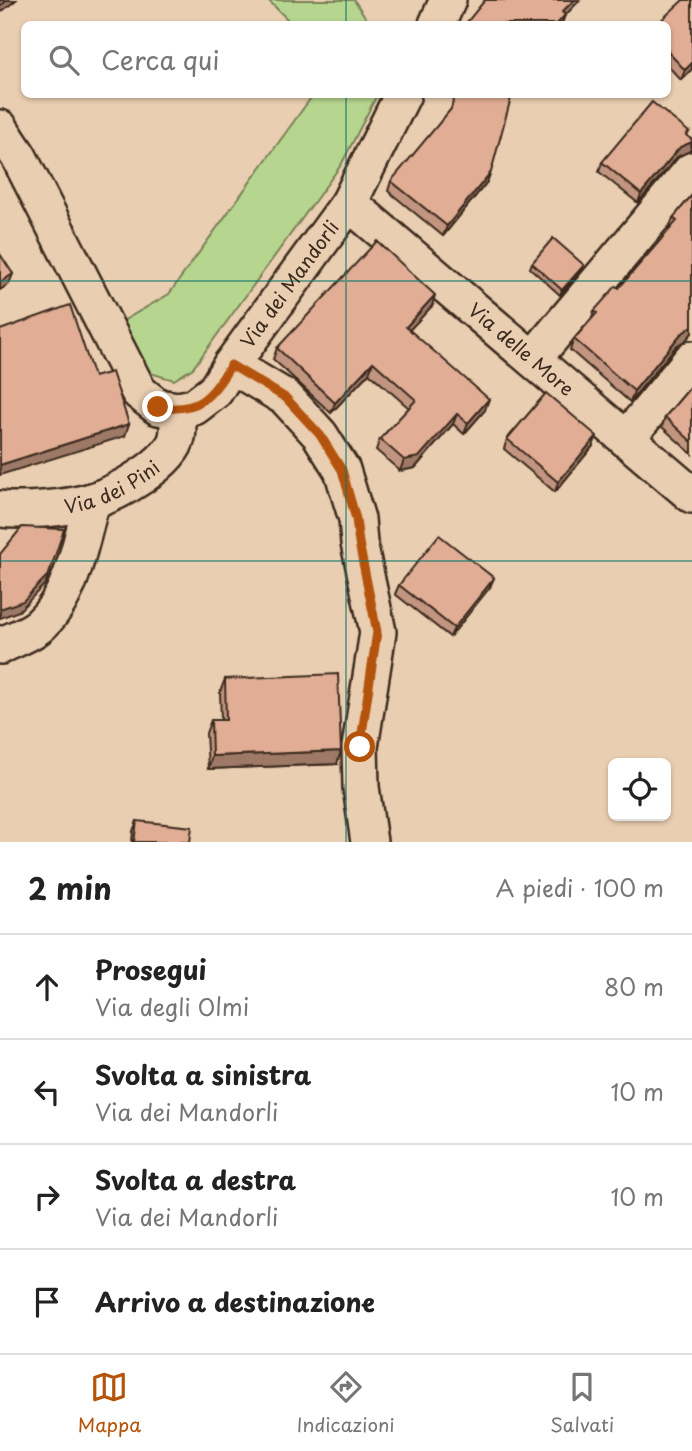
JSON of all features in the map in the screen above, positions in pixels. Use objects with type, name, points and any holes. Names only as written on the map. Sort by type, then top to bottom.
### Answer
[{"type":"street","points":[[438,21],[449,0]]},
{"type":"street","name":"Via dei Mandorli","points":[[178,410],[194,407],[215,391],[349,203],[400,98]]},
{"type":"street","points":[[0,128],[19,158],[139,392],[158,407],[178,410]]},
{"type":"street","points":[[533,359],[692,170]]},
{"type":"street","name":"Via delle More","points":[[349,203],[692,495]]},
{"type":"street","points":[[626,439],[692,359]]},
{"type":"street","points":[[231,365],[286,398],[320,435],[342,470],[356,519],[377,632],[360,747],[361,787],[369,842]]},
{"type":"street","name":"Via dei Pini","points":[[0,509],[44,508],[92,501],[143,475],[167,456],[177,439],[178,410]]},
{"type":"street","points":[[0,646],[38,627],[54,609],[65,591],[92,501]]},
{"type":"green space","points":[[268,0],[354,0],[368,21],[289,21]]},
{"type":"green space","points":[[311,98],[375,98],[341,165],[193,368],[174,380],[150,373],[123,321],[169,294]]},
{"type":"building","points":[[485,0],[574,0],[562,12],[565,15],[560,21],[468,21]]},
{"type":"building","points":[[683,0],[692,0],[692,63],[685,70],[671,55],[671,21],[660,21]]},
{"type":"building","points":[[454,98],[511,98],[491,172],[447,226],[391,181],[451,109]]},
{"type":"building","points":[[652,102],[689,132],[686,135],[692,142],[680,147],[641,194],[602,162]]},
{"type":"building","points":[[692,195],[692,326],[680,335],[634,391],[574,339],[597,313],[594,311],[616,286],[619,288],[677,221],[673,218]]},
{"type":"building","points":[[553,238],[584,265],[562,290],[532,263]]},
{"type":"building","points":[[377,241],[435,295],[406,327],[489,399],[468,423],[457,414],[419,457],[404,460],[380,439],[416,400],[373,362],[335,403],[277,348]]},
{"type":"building","points":[[0,254],[13,274],[0,282]]},
{"type":"building","points":[[70,305],[94,377],[112,372],[129,424],[0,465],[0,330]]},
{"type":"building","points":[[692,385],[692,442],[665,417]]},
{"type":"building","points":[[546,393],[597,436],[558,482],[507,439]]},
{"type":"building","points":[[22,527],[64,529],[49,574],[23,601],[0,609],[0,554]]},
{"type":"building","points":[[439,535],[494,578],[454,628],[399,585]]},
{"type":"building","points":[[338,674],[341,751],[212,756],[211,720],[226,720],[225,679]]},
{"type":"building","points":[[137,821],[192,827],[190,842],[134,842]]},
{"type":"route","points":[[158,407],[178,410],[194,407],[215,391],[231,365],[286,398],[320,435],[342,470],[356,519],[377,632],[360,747]]}]
